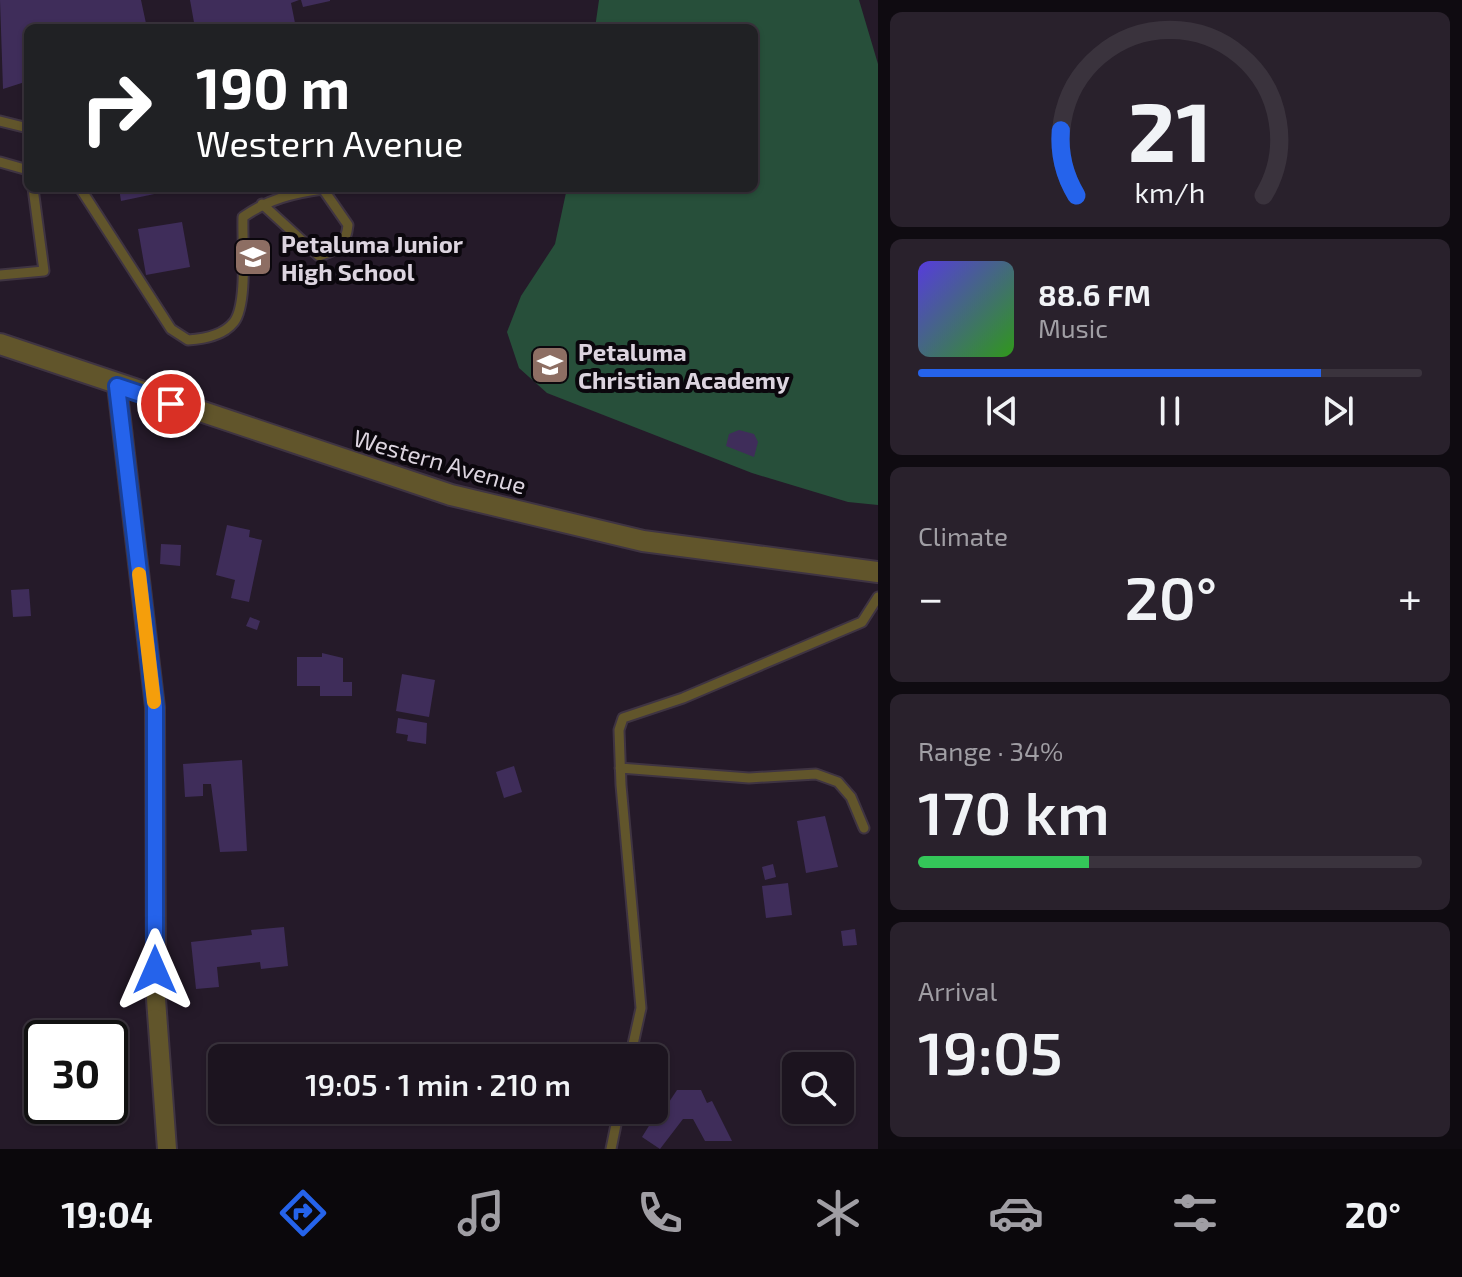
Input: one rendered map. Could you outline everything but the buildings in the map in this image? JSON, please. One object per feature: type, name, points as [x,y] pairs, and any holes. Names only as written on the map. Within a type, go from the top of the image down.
[{"type":"street","name":"Western Avenue","points":[[0,344],[117,386],[451,495],[643,541],[878,572]]},
{"type":"street","points":[[117,386],[155,707],[156,999],[167,1149]]},
{"type":"lane","points":[[0,121],[24,127]]},
{"type":"lane","points":[[0,162],[24,169]]},
{"type":"lane","points":[[0,275],[44,271],[34,192]]},
{"type":"lane","points":[[83,192],[171,329],[188,340],[210,338],[234,322],[241,304],[243,217],[262,204],[303,192]]},
{"type":"lane","points":[[262,204],[319,256],[337,250],[346,239],[348,225],[325,192]]},
{"type":"lane","points":[[633,1044],[641,1008],[620,768],[619,730],[623,718],[683,698],[862,622],[878,597]]},
{"type":"lane","points":[[620,768],[749,778],[804,772],[816,774],[838,782],[851,797],[864,828]]},
{"type":"lane","points":[[611,1149],[616,1124]]},
{"type":"green space","points":[[599,0],[859,0],[878,64],[878,505],[848,502],[752,473],[547,393],[519,368],[507,332],[521,296],[555,244],[566,192],[758,192],[758,24],[596,24]]},
{"type":"slow traffic","points":[[139,574],[154,702]]},
{"type":"place","name":"Petaluma Junior High School","points":[[253,257]]},
{"type":"place","name":"Petaluma Christian Academy","points":[[550,365]]},
{"type":"route","points":[[155,970],[155,707],[117,386],[171,404]]}]
